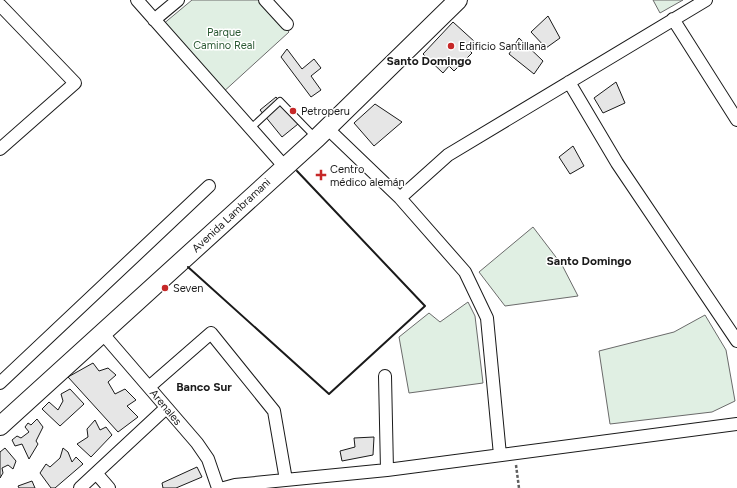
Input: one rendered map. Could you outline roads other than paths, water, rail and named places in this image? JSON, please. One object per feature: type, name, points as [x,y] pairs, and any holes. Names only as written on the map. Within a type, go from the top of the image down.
[{"type":"main road","name":"Avenida Lambramani","points":[[2,420],[103,334],[284,166],[322,133],[458,0]]},
{"type":"street","points":[[137,0],[284,166]]},
{"type":"street","points":[[154,20],[178,0]]},
{"type":"street","points":[[265,0],[287,24]]},
{"type":"street","points":[[400,198],[448,155],[706,0]]},
{"type":"street","points":[[0,6],[75,84],[0,149]]},
{"type":"street","points":[[673,19],[737,119]]},
{"type":"street","points":[[569,82],[617,164],[737,341]]},
{"type":"street","points":[[322,133],[400,198],[465,272],[487,318],[500,455]]},
{"type":"street","points":[[0,383],[209,186]]},
{"type":"street","points":[[149,387],[211,333],[274,411],[286,480]]},
{"type":"street","name":"Arenales","points":[[103,334],[197,444],[208,459],[218,488]]},
{"type":"street","points":[[385,376],[387,470]]},
{"type":"street","points":[[80,488],[166,408]]},
{"type":"street","points":[[224,488],[387,470],[737,424]]},
{"type":"street","points":[[96,473],[109,488]]},
{"type":"lane","points":[[250,129],[280,101],[322,133]]},
{"type":"place","name":"Edificio Santillana","points":[[451,46]]},
{"type":"place","name":"Petroperu","points":[[293,111]]},
{"type":"place","name":"Centro médico alemán","points":[[321,175]]},
{"type":"place","name":"Seven","points":[[165,288]]},
{"type":"district","name":"Santo Domingo","points":[[429,61]]},
{"type":"district","name":"Santo Domingo","points":[[589,261]]},
{"type":"district","name":"Banco Sur","points":[[204,387]]},
{"type":"park label","name":"Parque Camino Real","points":[[224,38]]}]
